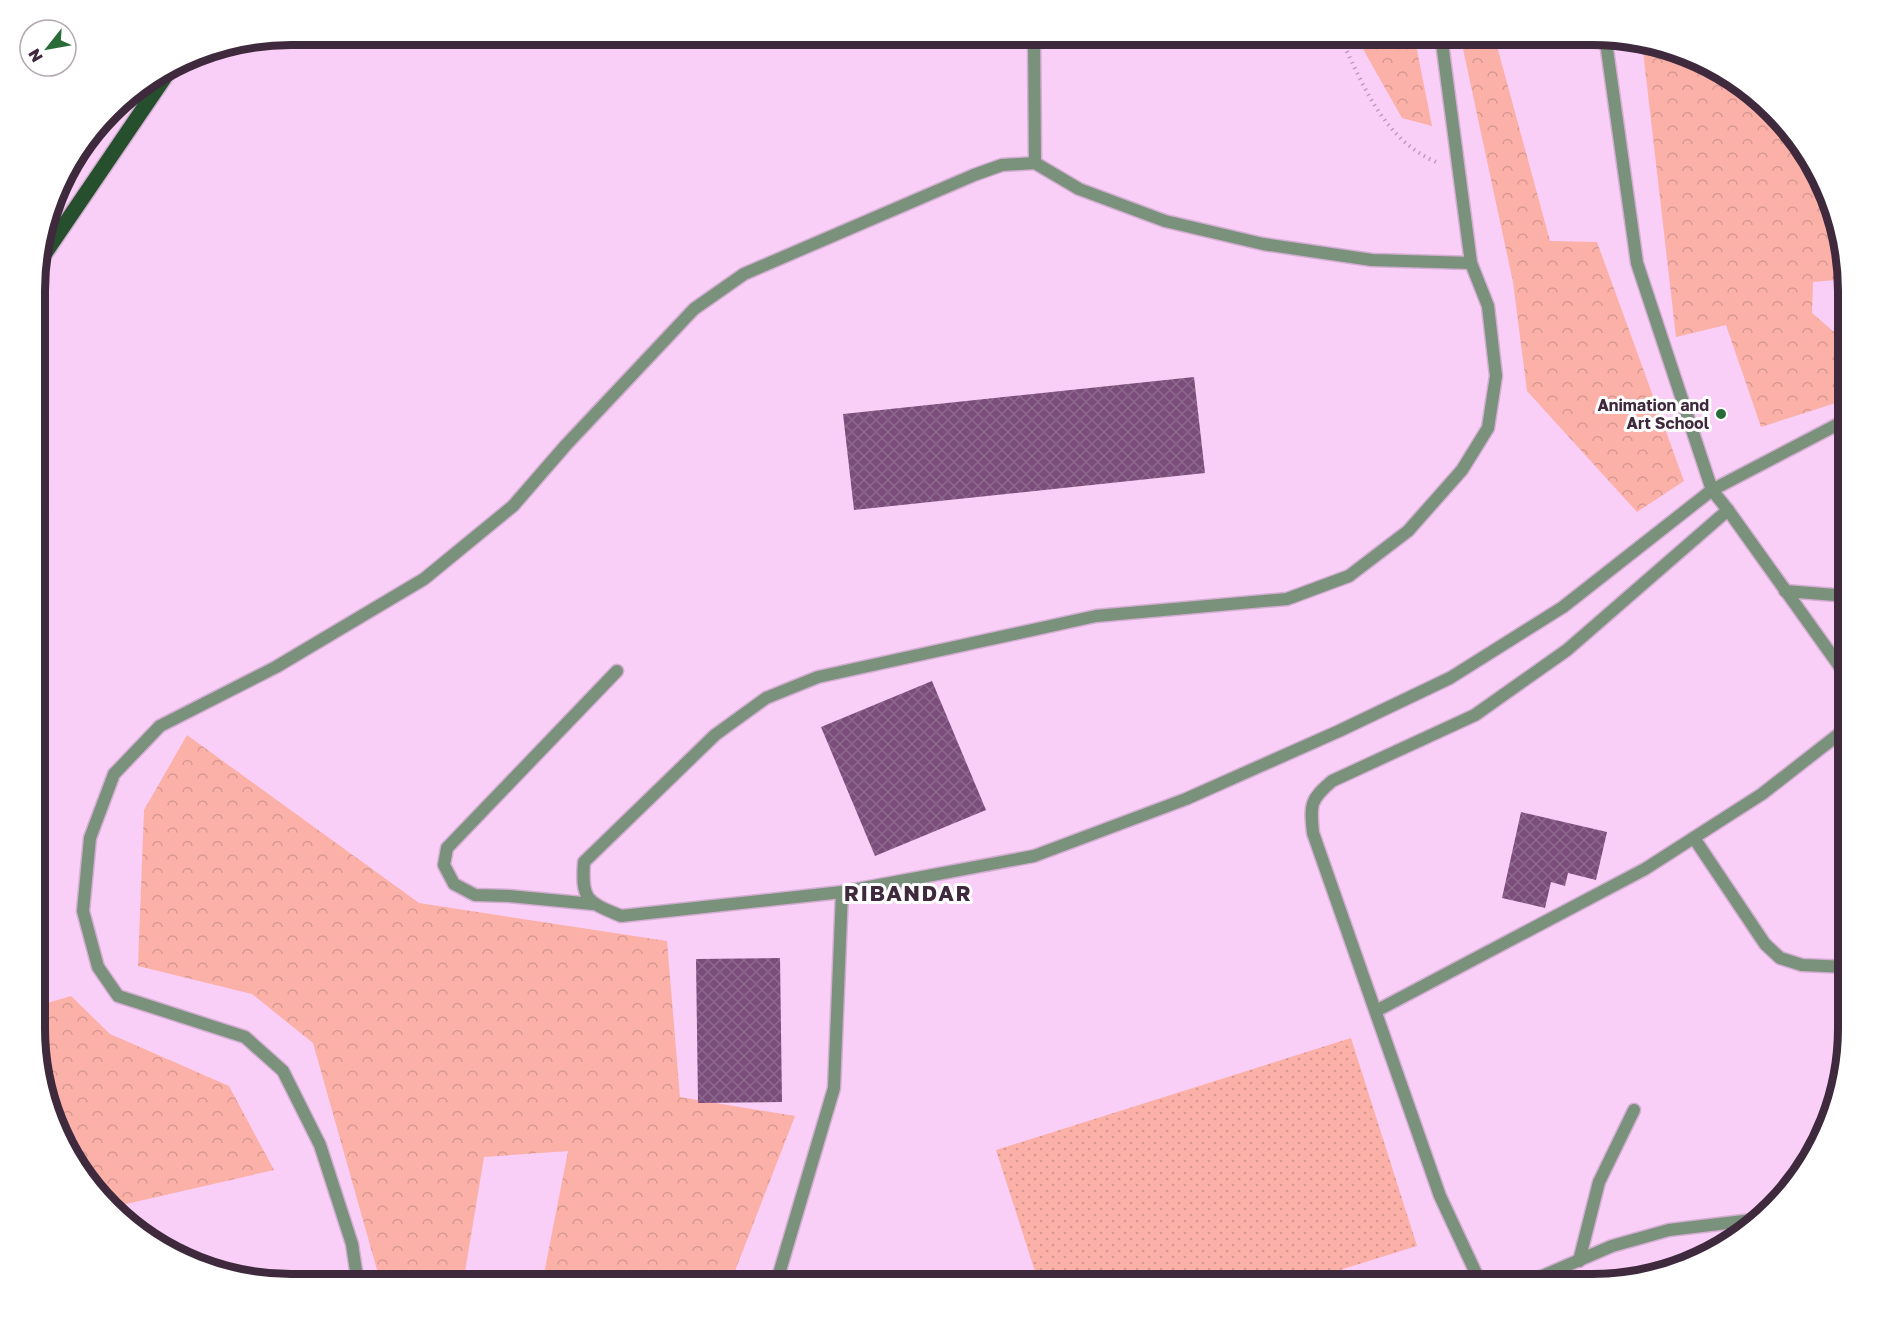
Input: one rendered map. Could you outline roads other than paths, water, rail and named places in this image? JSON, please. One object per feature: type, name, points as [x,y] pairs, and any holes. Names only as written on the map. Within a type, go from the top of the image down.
[{"type":"main road","points":[[49,247],[162,82]]},
{"type":"street","points":[[1034,45],[1035,163]]},
{"type":"street","points":[[593,904],[582,885],[584,862],[716,735],[766,698],[818,677],[1096,616],[1287,599],[1349,576],[1408,531],[1462,471],[1488,428],[1496,376],[1488,306],[1471,262],[1442,45]]},
{"type":"street","points":[[1607,46],[1637,263],[1712,490],[1838,664]]},
{"type":"street","points":[[356,1274],[352,1244],[320,1145],[283,1071],[245,1037],[118,996],[98,967],[83,911],[90,838],[114,774],[160,726],[276,667],[424,579],[513,506],[566,445],[694,309],[744,274],[1002,165],[1035,163],[1079,189],[1165,221],[1263,244],[1372,260],[1471,262]]},
{"type":"street","points":[[617,671],[447,848],[444,865],[454,884],[475,895],[593,904],[621,916],[842,892],[1034,856],[1186,799],[1339,731],[1450,678],[1563,607],[1712,490],[1838,424]]},
{"type":"street","points":[[1476,1274],[1440,1196],[1313,833],[1311,811],[1315,795],[1332,780],[1475,715],[1567,650],[1728,510]]},
{"type":"street","points":[[1785,591],[1838,595]]},
{"type":"street","points":[[1376,1011],[1645,869],[1762,794],[1838,735]]},
{"type":"street","points":[[1694,838],[1765,944],[1780,958],[1802,965],[1838,967]]},
{"type":"street","points":[[779,1274],[834,1088],[842,892]]},
{"type":"street","points":[[1579,1261],[1599,1182],[1634,1110]]},
{"type":"street","points":[[1548,1274],[1612,1246],[1669,1230],[1745,1221]]},
{"type":"place","name":"Animation and Art School","points":[[1721,414]]},
{"type":"district","name":"RIBANDAR","points":[[908,892]]}]
